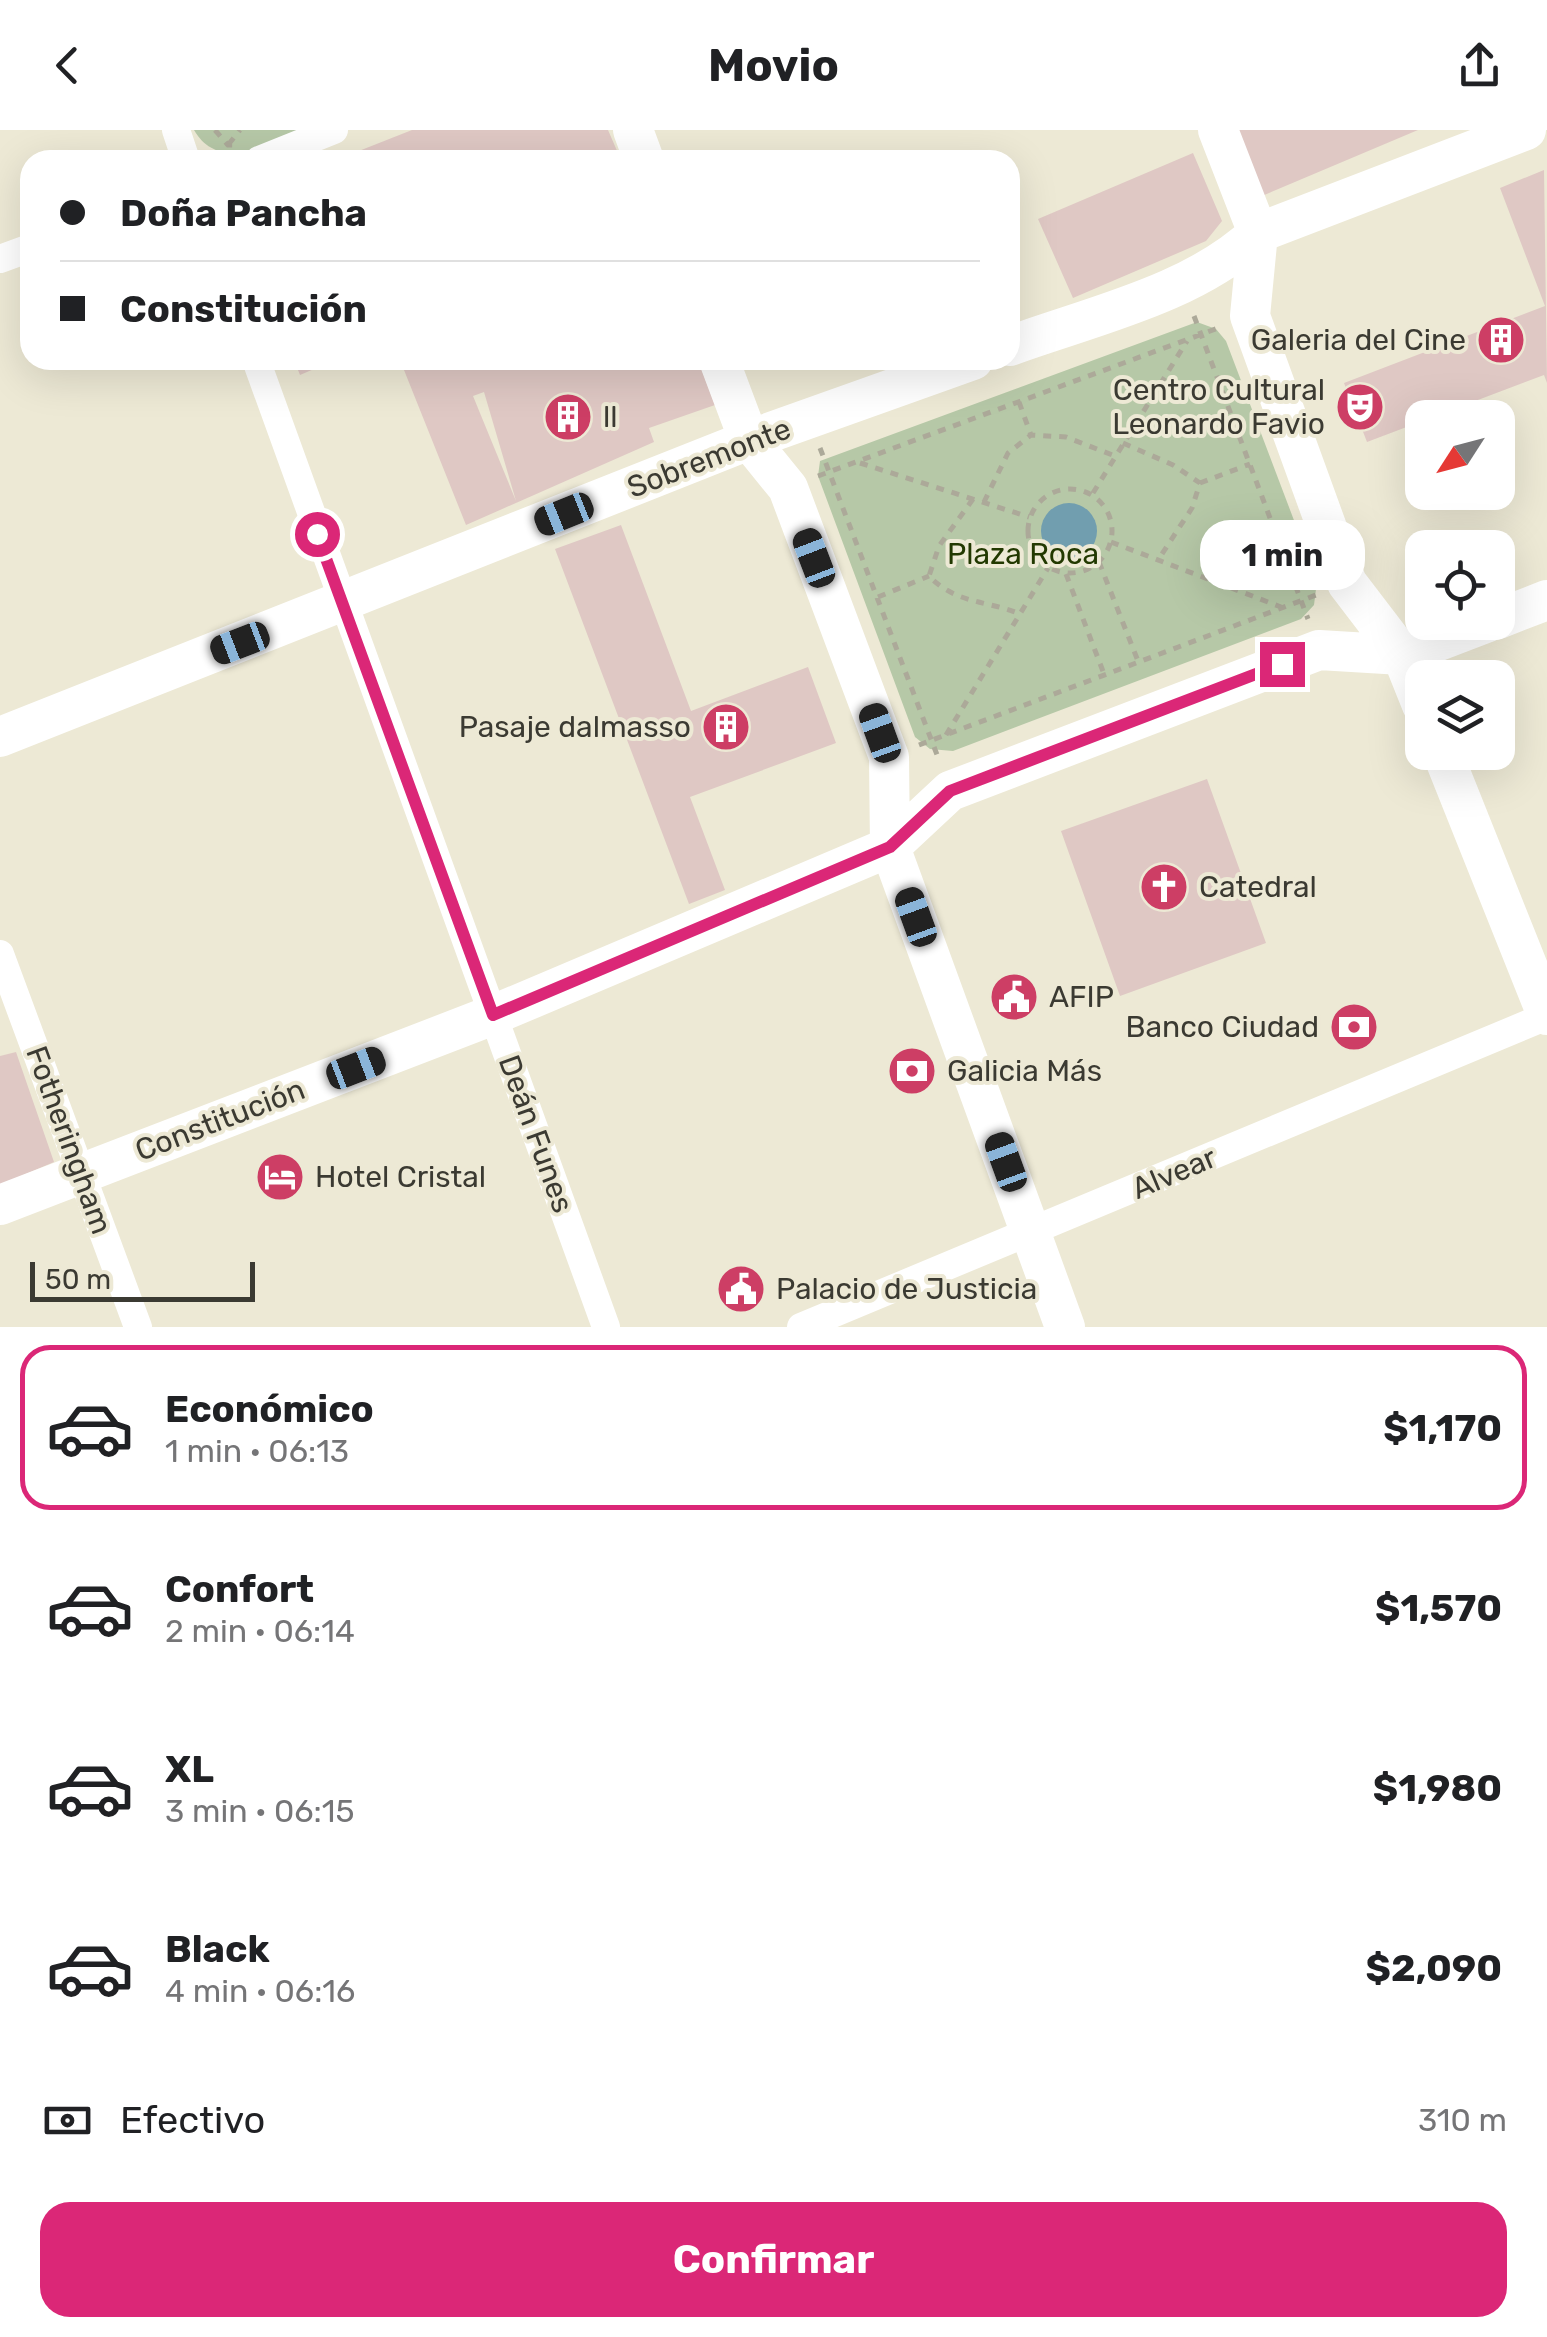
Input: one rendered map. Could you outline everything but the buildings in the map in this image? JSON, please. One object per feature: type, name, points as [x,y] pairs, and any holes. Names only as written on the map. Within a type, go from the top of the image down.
[{"type":"main road","points":[[1218,130],[1258,233],[1250,316],[1347,583],[1405,662]]},
{"type":"main road","points":[[1020,342],[1180,283],[1228,261],[1258,233],[1526,130]]},
{"type":"main road","points":[[723,370],[748,440],[788,488],[888,757],[890,847],[1065,1327]]},
{"type":"main road","name":"Sobremonte","points":[[0,736],[748,440],[946,370]]},
{"type":"main road","points":[[1515,612],[1547,600]]},
{"type":"main road","name":"Constitución","points":[[0,1205],[493,1015],[890,847],[950,791],[1319,650],[1402,655],[1441,640]]},
{"type":"main road","points":[[1449,770],[1547,1016]]},
{"type":"street","points":[[284,150],[334,130]]},
{"type":"street","name":"Deán Funes","points":[[259,370],[341,604],[606,1327]]},
{"type":"street","name":"Fotheringham","points":[[0,954],[138,1327]]},
{"type":"street","name":"Alvear","points":[[801,1327],[1547,1016]]},
{"type":"path","points":[[214,130],[228,145]]},
{"type":"path","points":[[227,150],[240,130]]},
{"type":"path","points":[[1180,283],[1319,650]]},
{"type":"path","points":[[788,488],[1250,316]]},
{"type":"path","points":[[1092,494],[1188,338]]},
{"type":"path","points":[[1019,402],[1031,435]]},
{"type":"path","points":[[809,421],[950,791]]},
{"type":"path","points":[[984,502],[1008,453],[1031,435],[1066,436],[1115,456]]},
{"type":"path","points":[[1123,443],[1173,465],[1200,483]]},
{"type":"path","points":[[857,462],[1029,517]]},
{"type":"path","points":[[1200,483],[1250,464]]},
{"type":"path","points":[[1158,560],[1192,508],[1200,483]]},
{"type":"path","points":[[1073,488],[1092,494],[1105,507],[1112,524],[1111,542],[1099,562],[1085,571],[1066,574],[1048,568],[1034,554],[1027,536],[1029,517],[1039,501],[1054,491],[1073,488]]},
{"type":"path","points":[[878,597],[929,576],[939,546],[973,499]]},
{"type":"path","points":[[1111,542],[1284,608]]},
{"type":"path","points":[[1099,562],[1139,662]]},
{"type":"path","points":[[946,735],[1048,568]]},
{"type":"path","points":[[1066,574],[1104,675]]},
{"type":"path","points":[[929,576],[952,596],[994,603],[1020,614]]},
{"type":"path","points":[[888,757],[1347,583]]},
{"type":"green space","points":[[194,130],[301,130],[248,150],[216,150]]},
{"type":"green space","name":"Plaza Roca","points":[[1197,322],[1216,329],[1226,341],[1317,581],[1314,605],[1301,619],[953,751],[930,749],[915,737],[818,476],[820,461]]},
{"type":"water","points":[[1069,503],[1089,511],[1097,531],[1089,551],[1069,559],[1049,551],[1041,531],[1049,511]]},
{"type":"place","name":"Galeria del Cine","points":[[1501,340]]},
{"type":"place","name":"Centro Cultural Leonardo Favio","points":[[1360,407]]},
{"type":"place","name":"ll","points":[[568,417]]},
{"type":"place","name":"Pasaje dalmasso","points":[[726,727]]},
{"type":"place","name":"Catedral","points":[[1164,887]]},
{"type":"place","name":"AFIP","points":[[1014,997]]},
{"type":"place","name":"Banco Ciudad","points":[[1354,1027]]},
{"type":"place","name":"Galicia Más","points":[[912,1071]]},
{"type":"place","name":"Hotel Cristal","points":[[280,1177]]},
{"type":"place","name":"Palacio de Justicia","points":[[741,1289]]},
{"type":"route","points":[[317,534],[493,1015],[890,847],[950,791],[1282,664]]}]
